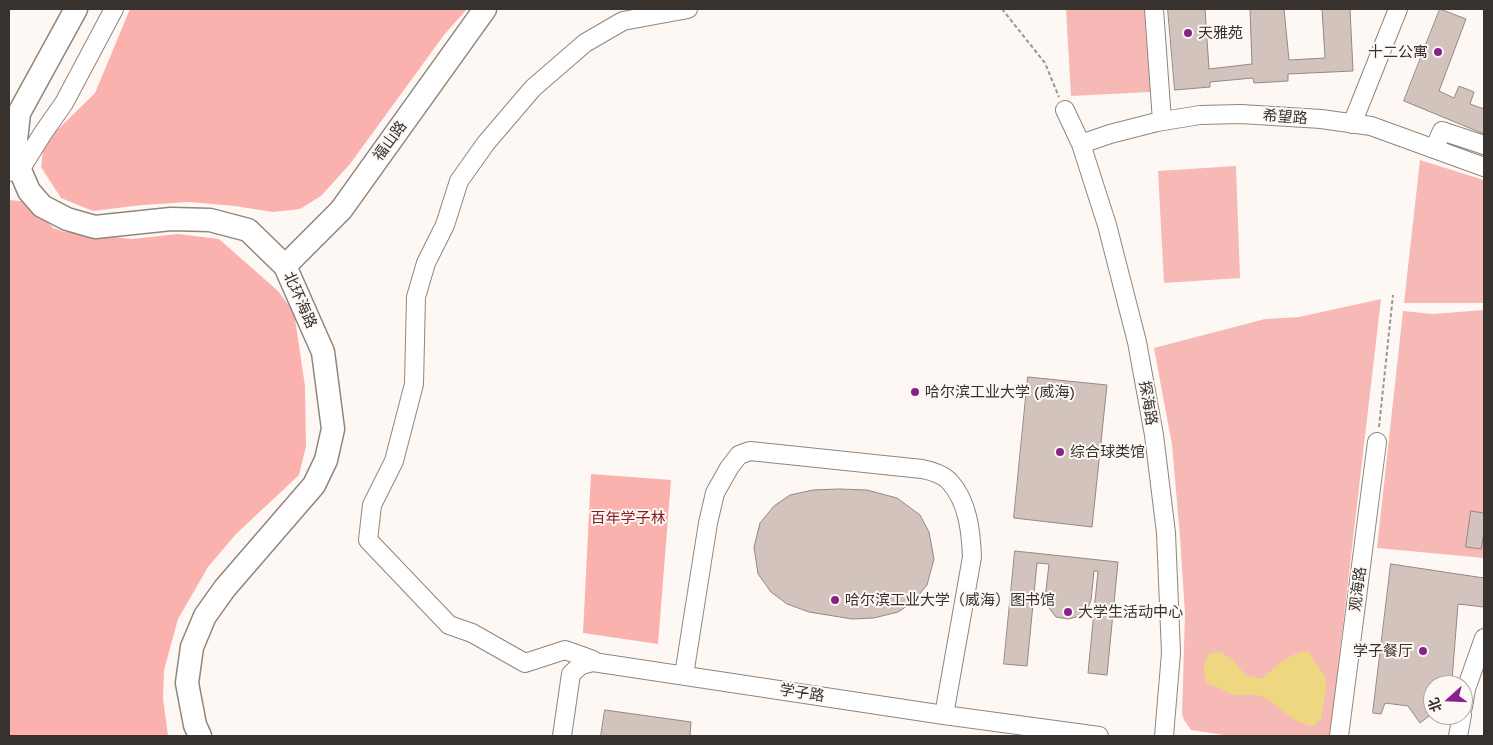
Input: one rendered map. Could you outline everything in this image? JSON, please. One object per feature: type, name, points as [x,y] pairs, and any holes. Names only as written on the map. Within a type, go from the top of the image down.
[{"type":"main road","name":"北环海路","points":[[76,9],[19,113],[14,171],[42,206],[67,219],[94,227],[171,219],[210,220],[248,230],[285,266],[322,352],[333,429],[326,460],[314,485],[225,588],[205,616],[192,647],[187,683],[195,725],[200,736]]},
{"type":"main road","name":"福山路","points":[[285,266],[341,210],[486,9]]},
{"type":"street","points":[[14,171],[64,103],[114,9]]},
{"type":"street","points":[[593,660],[565,650],[524,663],[472,633],[449,625],[368,540],[372,505],[394,461],[411,400],[414,384],[416,297],[426,263],[445,224],[459,180],[486,143],[533,88],[585,43],[623,21],[688,9]]},
{"type":"street","points":[[1154,9],[1162,121]]},
{"type":"street","points":[[1352,124],[1398,9]]},
{"type":"street","name":"探海路","points":[[1065,110],[1081,144],[1107,225],[1134,333],[1154,435],[1166,533],[1171,654],[1164,736]]},
{"type":"street","name":"希望路","points":[[1081,144],[1110,134],[1162,121],[1200,115],[1242,114],[1321,119],[1371,126],[1484,167]]},
{"type":"street","points":[[1434,149],[1442,131],[1484,145]]},
{"type":"street","name":"观海路","points":[[1339,736],[1377,442]]},
{"type":"street","points":[[684,675],[708,523],[716,493],[729,468],[739,456],[750,451],[922,468],[939,473],[950,482],[959,496],[966,513],[971,536],[972,557],[944,715]]},
{"type":"street","points":[[1471,675],[1484,638]]},
{"type":"street","name":"学子路","points":[[562,736],[571,674],[581,665],[594,662],[944,715],[1099,736]]},
{"type":"path","points":[[1002,9],[1045,63],[1065,110]]},
{"type":"path","points":[[1377,442],[1393,295]]},
{"type":"shaded area","points":[[1066,9],[1147,9],[1151,92],[1071,96]]},
{"type":"shaded area","points":[[1420,160],[1484,180],[1484,303],[1404,303]]},
{"type":"shaded area","points":[[1236,166],[1240,278],[1164,283],[1158,171]]},
{"type":"shaded area","points":[[1381,299],[1330,736],[1231,736],[1191,730],[1182,714],[1185,613],[1172,445],[1154,348],[1265,319],[1299,317]]},
{"type":"shaded area","points":[[1484,310],[1484,558],[1377,548],[1403,311],[1433,314]]},
{"type":"shaded area","points":[[1308,651],[1326,678],[1321,719],[1313,726],[1292,718],[1263,697],[1232,694],[1207,684],[1205,680],[1204,668],[1210,653],[1220,652],[1232,659],[1245,675],[1262,679],[1288,658]]},
{"type":"green space","points":[[130,9],[467,9],[444,35],[350,164],[321,196],[300,209],[273,212],[189,202],[93,211],[61,198],[41,167],[44,143],[95,93]]},
{"type":"green space","points":[[9,200],[29,202],[53,228],[65,232],[132,239],[178,234],[219,239],[278,291],[294,312],[305,386],[306,446],[299,475],[236,534],[208,567],[178,619],[164,670],[163,698],[168,736],[9,736]]},
{"type":"green space","name":"百年学子林","points":[[591,474],[671,480],[658,644],[583,633]]},
{"type":"building","name":"天雅苑","points":[[1168,9],[1205,9],[1209,69],[1252,64],[1250,9],[1284,9],[1289,60],[1325,58],[1322,9],[1350,9],[1353,71],[1288,74],[1288,81],[1254,83],[1253,78],[1210,82],[1210,87],[1175,90]]},
{"type":"building","name":"十二公寓","points":[[1440,9],[1466,19],[1439,91],[1454,98],[1459,86],[1474,92],[1470,104],[1484,109],[1484,134],[1404,101]]},
{"type":"building","name":"综合球类馆","points":[[1028,377],[1107,385],[1092,527],[1014,518]]},
{"type":"building","points":[[813,490],[867,490],[897,498],[920,515],[929,532],[934,559],[927,585],[913,602],[898,612],[874,618],[852,619],[809,612],[787,604],[771,592],[758,574],[754,547],[760,523],[774,506],[790,495]]},
{"type":"building","points":[[1471,511],[1484,513],[1484,533],[1481,549],[1466,547]]},
{"type":"building","name":"大学生活动中心","points":[[1015,551],[1118,562],[1107,675],[1088,673],[1098,571],[1094,571],[1091,600],[1088,608],[1080,616],[1068,619],[1056,617],[1045,599],[1049,564],[1037,563],[1027,666],[1004,664]]},
{"type":"building","points":[[1391,564],[1484,578],[1484,607],[1458,604],[1452,675],[1423,675],[1423,721],[1420,723],[1408,706],[1385,703],[1381,714],[1373,713]]},
{"type":"building","points":[[605,710],[691,722],[690,736],[601,736]]},
{"type":"place","name":"天雅苑","points":[[1188,33]]},
{"type":"place","name":"十二公寓","points":[[1438,52]]},
{"type":"place","name":"哈尔滨工业大学 (威海)","points":[[915,392]]},
{"type":"place","name":"综合球类馆","points":[[1060,452]]},
{"type":"place","name":"哈尔滨工业大学（威海）图书馆","points":[[835,600]]},
{"type":"place","name":"大学生活动中心","points":[[1068,612]]},
{"type":"place","name":"学子餐厅","points":[[1423,651]]}]
